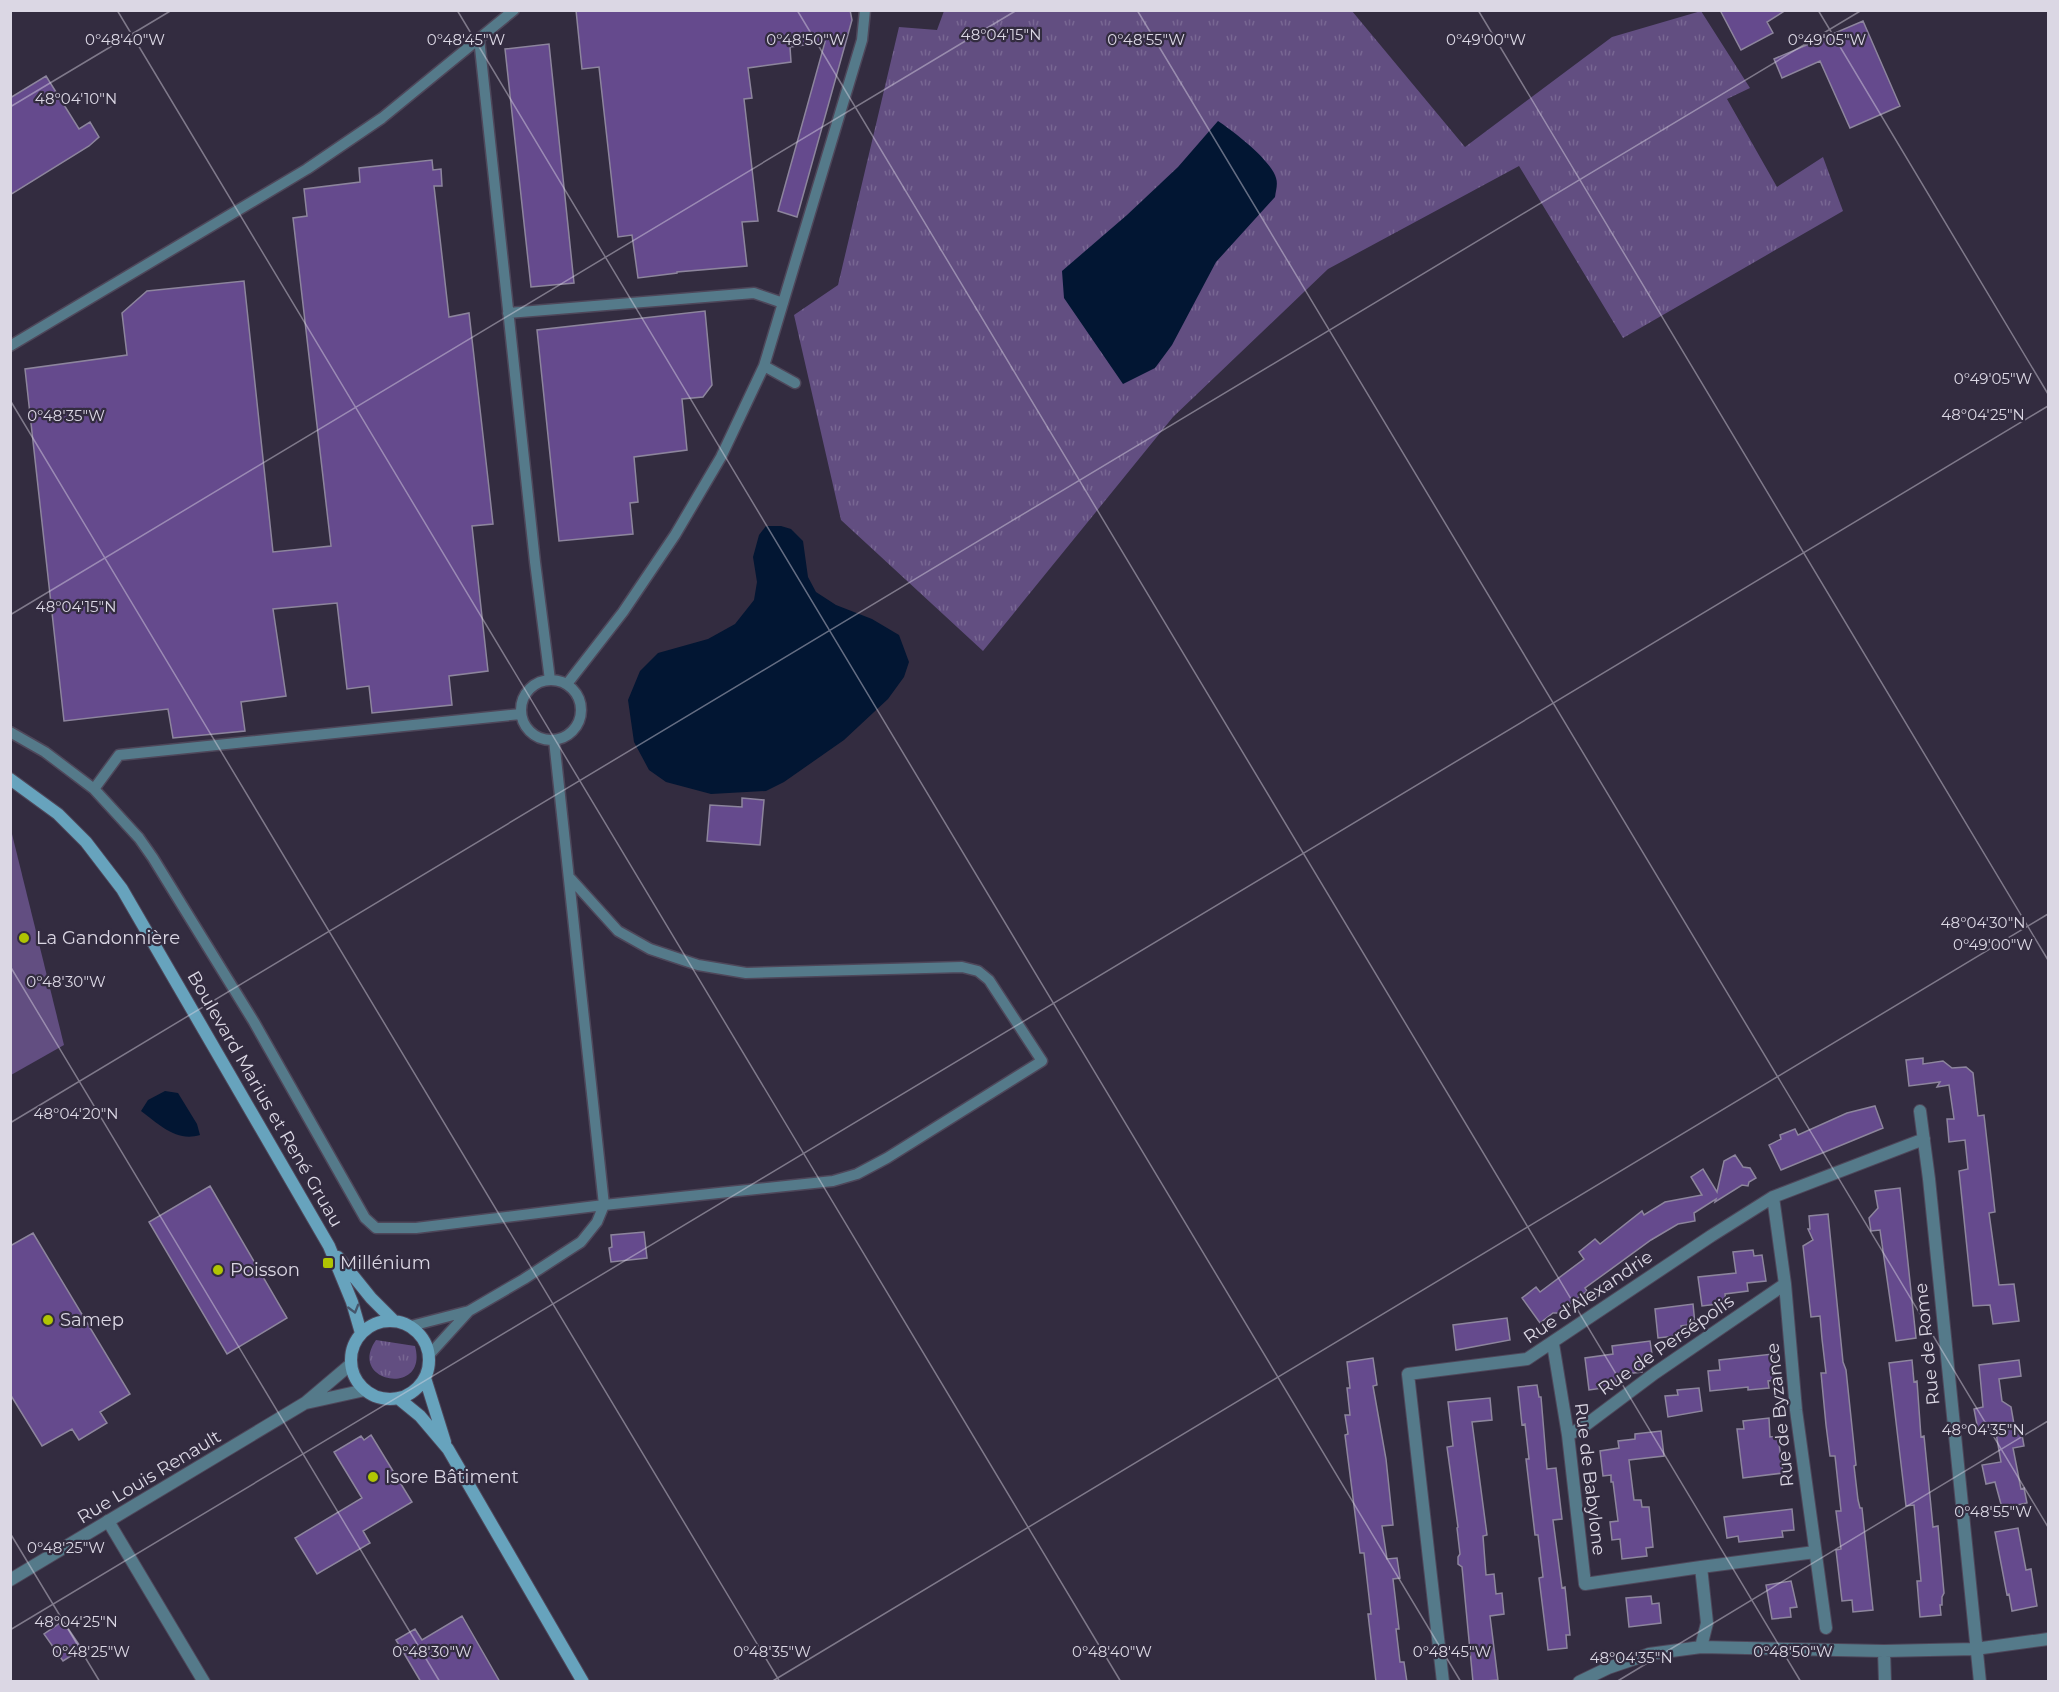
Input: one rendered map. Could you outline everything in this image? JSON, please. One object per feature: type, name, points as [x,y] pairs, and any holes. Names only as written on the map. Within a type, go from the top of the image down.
[{"type":"main road","name":"Boulevard Marius et René Gruau","points":[[10,779],[58,814],[86,842],[122,889],[329,1246],[352,1302],[361,1334]]},
{"type":"main road","name":"Boulevard Marius et René Gruau","points":[[329,1246],[371,1298],[393,1320]]},
{"type":"main road","points":[[393,1320],[411,1326],[426,1343],[429,1366],[425,1378],[409,1394],[398,1398],[381,1398],[366,1390],[358,1383],[351,1364],[355,1342],[370,1326],[381,1321],[393,1320]]},
{"type":"main road","points":[[425,1378],[448,1449]]},
{"type":"main road","points":[[398,1398],[420,1416],[448,1449],[583,1682]]},
{"type":"street","name":"Rue de Rome","points":[[1920,1111],[1931,1191],[1980,1682]]},
{"type":"street","name":"Rue d'Alexandrie","points":[[1443,1682],[1408,1374],[1527,1359],[1773,1197],[1924,1139]]},
{"type":"street","name":"Rue de Byzance","points":[[1773,1197],[1785,1284],[1796,1410],[1826,1628]]},
{"type":"street","name":"Rue de Persépolis","points":[[1568,1435],[1583,1427],[1655,1373],[1785,1284]]},
{"type":"street","name":"Rue de Babylone","points":[[1553,1344],[1568,1435],[1585,1584],[1701,1567]]},
{"type":"street","name":"Rue Louis Renault","points":[[10,1580],[305,1403],[351,1364]]},
{"type":"street","name":"Rue Louis Renault","points":[[305,1403],[366,1390]]},
{"type":"street","points":[[108,1521],[204,1682]]},
{"type":"street","points":[[1701,1647],[1707,1623],[1701,1567],[1815,1552]]},
{"type":"street","points":[[1579,1682],[1608,1668],[1649,1654],[1701,1647],[1884,1651],[1975,1649],[2049,1639]]},
{"type":"street","points":[[1884,1651],[1885,1682]]},
{"type":"lane","points":[[10,346],[307,169],[382,118],[514,10]]},
{"type":"lane","points":[[567,684],[623,612],[675,535],[721,457],[764,366],[862,40],[865,10]]},
{"type":"lane","points":[[479,38],[535,562],[550,680]]},
{"type":"lane","points":[[508,313],[754,293],[783,303]]},
{"type":"lane","points":[[764,366],[795,383]]},
{"type":"lane","points":[[550,680],[567,684],[579,697],[581,714],[572,732],[554,740],[537,736],[529,731],[521,714],[525,695],[540,682],[550,680]]},
{"type":"lane","points":[[94,789],[119,755],[521,714]]},
{"type":"lane","points":[[10,732],[45,752],[94,789],[139,838],[254,1022],[365,1218],[376,1228],[416,1228],[833,1181],[857,1173],[887,1158],[1042,1061],[989,980],[978,971],[962,967],[746,973],[698,965],[650,949],[618,931],[571,879]]},
{"type":"lane","points":[[411,1326],[469,1311],[524,1279],[581,1242],[597,1222],[604,1205],[571,879],[554,740]]},
{"type":"lane","points":[[429,1355],[469,1311]]},
{"type":"green space","points":[[944,11],[1352,11],[1465,147],[1612,37],[1701,11],[1750,88],[1727,99],[1777,187],[1823,157],[1843,211],[1623,338],[1519,166],[1328,269],[1173,417],[983,651],[841,520],[794,315],[838,285],[899,27],[937,30]]},
{"type":"green space","name":"La Gandonnière","points":[[11,830],[64,1045],[10,1075]]},
{"type":"green space","points":[[376,1340],[415,1346],[416,1362],[411,1373],[401,1378],[390,1378],[379,1374],[371,1366],[370,1355]]},
{"type":"water","points":[[1218,121],[1242,139],[1273,171],[1277,180],[1275,197],[1216,262],[1172,345],[1155,368],[1123,384],[1064,298],[1062,271],[1178,167]]},
{"type":"water","points":[[766,526],[791,529],[803,541],[808,577],[816,592],[836,605],[872,619],[899,635],[909,662],[904,677],[888,699],[844,740],[784,782],[766,791],[711,794],[666,782],[649,770],[634,742],[628,700],[640,671],[658,653],[708,639],[735,624],[754,600],[757,582],[753,557],[759,535]]},
{"type":"water","points":[[165,1091],[178,1093],[197,1124],[200,1135],[191,1137],[176,1134],[162,1127],[141,1111],[148,1100]]},
{"type":"building","points":[[576,10],[850,10],[852,20],[797,217],[778,211],[825,42],[790,47],[791,62],[748,68],[752,98],[744,99],[758,221],[742,222],[747,266],[638,278],[632,235],[618,237],[599,67],[582,69]]},
{"type":"building","points":[[1720,10],[1786,10],[1767,22],[1773,33],[1741,50]]},
{"type":"building","points":[[1863,21],[1900,106],[1850,128],[1820,61],[1782,78],[1774,59]]},
{"type":"building","points":[[549,44],[574,283],[531,287],[505,49]]},
{"type":"building","points":[[46,76],[79,129],[90,122],[99,137],[89,146],[10,195],[10,98]]},
{"type":"building","points":[[432,160],[433,170],[441,169],[442,186],[434,186],[449,317],[469,313],[493,524],[472,526],[488,671],[449,676],[452,705],[372,713],[369,686],[347,689],[337,603],[273,609],[286,696],[241,702],[245,731],[173,738],[168,709],[64,721],[25,369],[127,355],[122,313],[147,291],[244,281],[273,552],[331,546],[293,218],[307,216],[304,189],[360,182],[359,168]]},
{"type":"building","points":[[705,311],[712,385],[703,397],[682,399],[687,450],[634,457],[638,502],[630,503],[633,534],[559,541],[537,330]]},
{"type":"building","points":[[742,798],[764,800],[760,845],[707,841],[710,805],[742,807]]},
{"type":"building","points":[[1923,1058],[1923,1064],[1943,1061],[1952,1068],[1966,1067],[1973,1073],[1978,1116],[1984,1115],[1995,1212],[1989,1213],[1999,1285],[2014,1284],[2019,1321],[1993,1324],[1990,1305],[1973,1306],[1959,1171],[1968,1169],[1965,1140],[1949,1142],[1947,1119],[1954,1119],[1949,1085],[1937,1087],[1940,1082],[1909,1086],[1906,1060]]},
{"type":"building","points":[[1875,1106],[1883,1128],[1781,1170],[1769,1145],[1781,1139],[1780,1135],[1795,1129],[1798,1135],[1847,1113]]},
{"type":"building","points":[[1735,1155],[1743,1167],[1750,1168],[1756,1178],[1749,1182],[1748,1186],[1742,1185],[1694,1213],[1695,1221],[1678,1224],[1651,1240],[1585,1288],[1587,1291],[1562,1310],[1562,1313],[1553,1313],[1540,1323],[1522,1298],[1536,1287],[1540,1292],[1584,1259],[1579,1252],[1595,1239],[1600,1244],[1642,1211],[1644,1215],[1665,1202],[1702,1195],[1691,1177],[1703,1169],[1717,1192],[1724,1161]]},
{"type":"building","name":"Poisson","points":[[210,1186],[287,1318],[227,1354],[149,1222]]},
{"type":"building","points":[[1900,1188],[1916,1338],[1896,1341],[1880,1230],[1871,1231],[1869,1218],[1878,1208],[1875,1191]]},
{"type":"building","points":[[1828,1214],[1856,1465],[1854,1466],[1858,1500],[1862,1508],[1873,1610],[1853,1612],[1852,1600],[1842,1601],[1836,1550],[1841,1549],[1836,1511],[1841,1511],[1835,1456],[1830,1456],[1826,1425],[1821,1373],[1826,1373],[1820,1316],[1811,1317],[1803,1246],[1813,1240],[1808,1229],[1810,1229],[1809,1216]]},
{"type":"building","points":[[644,1232],[647,1258],[611,1262],[609,1248],[612,1247],[611,1235]]},
{"type":"building","name":"Samep","points":[[33,1233],[130,1394],[100,1412],[107,1423],[79,1440],[72,1429],[42,1446],[10,1394],[10,1246]]},
{"type":"building","points":[[1753,1250],[1754,1256],[1762,1255],[1766,1281],[1747,1283],[1748,1291],[1725,1294],[1726,1303],[1702,1306],[1698,1277],[1736,1273],[1733,1252]]},
{"type":"building","points":[[1693,1304],[1695,1324],[1681,1326],[1683,1335],[1658,1338],[1655,1309]]},
{"type":"building","points":[[1507,1318],[1510,1340],[1456,1350],[1453,1325]]},
{"type":"building","points":[[1650,1341],[1653,1361],[1640,1362],[1642,1372],[1616,1375],[1617,1386],[1589,1390],[1585,1358],[1613,1354],[1612,1346]]},
{"type":"building","points":[[1773,1354],[1776,1380],[1768,1381],[1769,1388],[1748,1390],[1748,1387],[1710,1391],[1708,1371],[1720,1370],[1719,1360]]},
{"type":"building","points":[[1373,1358],[1377,1385],[1373,1386],[1386,1459],[1393,1525],[1382,1526],[1387,1559],[1397,1558],[1400,1578],[1393,1579],[1399,1629],[1396,1629],[1400,1662],[1404,1662],[1407,1682],[1376,1682],[1364,1553],[1360,1553],[1345,1435],[1348,1434],[1345,1415],[1350,1415],[1347,1362]]},
{"type":"building","points":[[1912,1360],[1914,1382],[1917,1381],[1921,1437],[1924,1436],[1933,1527],[1938,1526],[1944,1593],[1942,1605],[1940,1605],[1941,1615],[1920,1617],[1917,1581],[1921,1581],[1914,1505],[1906,1506],[1889,1363]]},
{"type":"building","points":[[2019,1360],[2021,1376],[1999,1379],[2002,1401],[2011,1407],[2015,1430],[2021,1429],[2024,1446],[2013,1448],[2021,1489],[2024,1488],[2027,1503],[2002,1508],[1995,1482],[1986,1484],[1982,1465],[2001,1462],[1995,1427],[1978,1430],[1974,1409],[1983,1407],[1979,1365]]},
{"type":"building","points":[[1537,1385],[1539,1397],[1541,1397],[1547,1469],[1556,1468],[1562,1519],[1553,1520],[1562,1588],[1565,1587],[1570,1635],[1566,1635],[1567,1648],[1548,1650],[1539,1578],[1543,1577],[1538,1535],[1535,1535],[1526,1459],[1529,1459],[1525,1424],[1522,1425],[1518,1387]]},
{"type":"building","points":[[1699,1388],[1702,1411],[1668,1417],[1665,1396],[1678,1395],[1677,1390]]},
{"type":"building","points":[[1490,1398],[1492,1420],[1472,1422],[1487,1535],[1483,1536],[1486,1575],[1494,1574],[1496,1594],[1502,1593],[1504,1614],[1490,1616],[1498,1680],[1473,1682],[1462,1567],[1458,1564],[1460,1554],[1458,1527],[1447,1447],[1453,1446],[1448,1402]]},
{"type":"building","points":[[1769,1418],[1770,1437],[1778,1436],[1783,1473],[1743,1478],[1737,1429],[1744,1429],[1743,1421]]},
{"type":"building","points":[[1661,1431],[1664,1456],[1629,1460],[1634,1500],[1641,1500],[1642,1507],[1649,1507],[1653,1547],[1646,1548],[1647,1556],[1622,1559],[1620,1539],[1612,1540],[1610,1522],[1618,1521],[1613,1482],[1611,1482],[1611,1475],[1603,1476],[1600,1451],[1619,1448],[1618,1441],[1635,1439],[1635,1434]]},
{"type":"building","points":[[371,1435],[412,1502],[363,1531],[370,1543],[317,1574],[295,1538],[362,1498],[334,1452],[361,1436],[364,1440]]},
{"type":"building","points":[[1792,1509],[1794,1530],[1782,1531],[1783,1537],[1739,1542],[1738,1536],[1727,1538],[1724,1517]]},
{"type":"building","points":[[2018,1528],[2026,1570],[2031,1569],[2037,1606],[2012,1611],[1995,1532]]},
{"type":"building","points":[[1791,1581],[1797,1607],[1790,1608],[1791,1617],[1772,1619],[1766,1585]]},
{"type":"building","points":[[1651,1596],[1652,1604],[1659,1603],[1661,1623],[1629,1627],[1626,1598]]},
{"type":"building","points":[[462,1616],[500,1682],[421,1682],[396,1640],[415,1629],[422,1640]]},
{"type":"building","points":[[63,1621],[82,1649],[63,1661],[44,1634]]},
{"type":"place","name":"La Gandonnière","points":[[24,938]]},
{"type":"place","name":"Millénium","points":[[328,1263]]},
{"type":"place","name":"Poisson","points":[[218,1270]]},
{"type":"place","name":"Samep","points":[[48,1320]]},
{"type":"place","name":"Isore Bâtiment","points":[[373,1477]]}]
